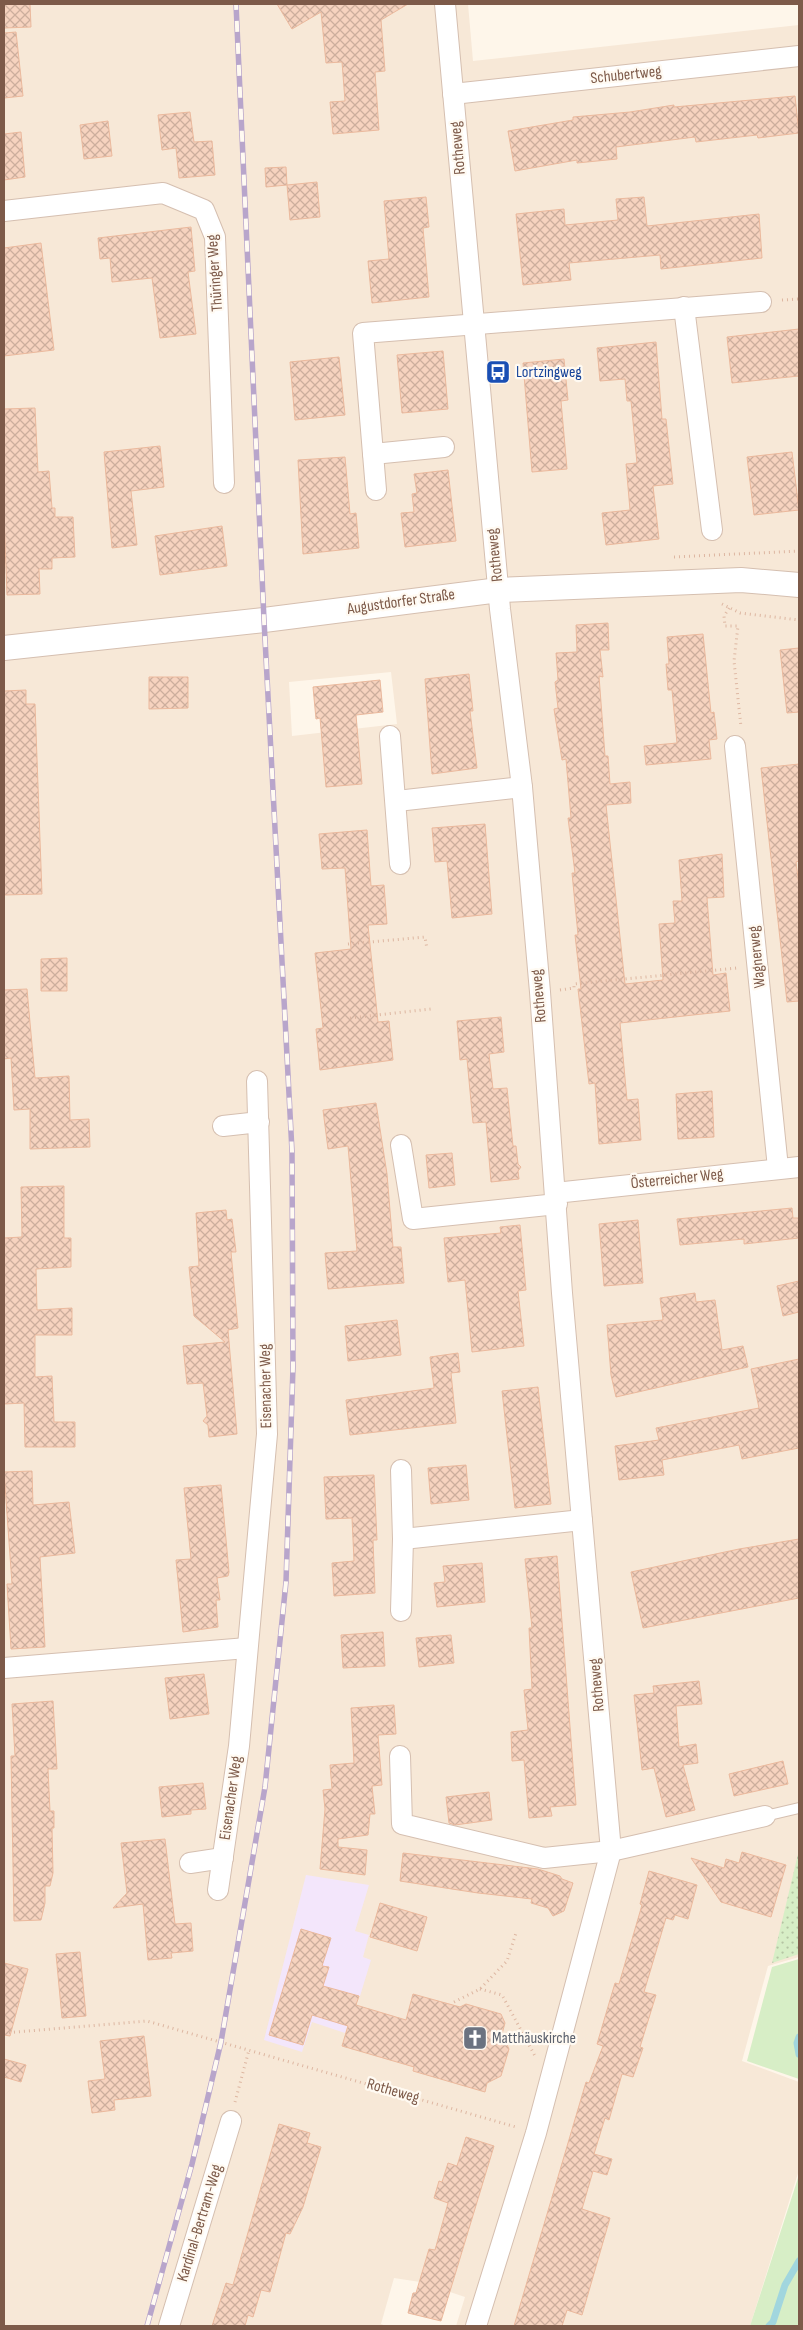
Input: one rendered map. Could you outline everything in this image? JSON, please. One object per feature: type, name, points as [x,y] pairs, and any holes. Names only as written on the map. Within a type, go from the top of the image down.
[{"type":"street","name":"Rotheweg","points":[[445,4],[499,590],[522,788],[540,992],[562,1293],[611,1850],[536,2133],[476,2326]]},
{"type":"street","name":"Schubertweg","points":[[453,94],[799,56]]},
{"type":"street","name":"Thüringer Weg","points":[[4,211],[163,193],[204,210],[215,237],[224,483]]},
{"type":"street","points":[[376,490],[363,333],[761,302]]},
{"type":"street","points":[[684,307],[712,530]]},
{"type":"street","points":[[373,454],[444,448]]},
{"type":"street","name":"Augustdorfer Straße","points":[[4,648],[264,620],[499,590],[741,580],[799,585]]},
{"type":"street","points":[[390,736],[397,801],[400,864]]},
{"type":"street","name":"Wagnerweg","points":[[735,746],[778,1168]]},
{"type":"street","points":[[397,801],[522,788]]},
{"type":"street","name":"Eisenacher Weg","points":[[218,1890],[239,1746],[267,1434],[258,1081]]},
{"type":"street","points":[[223,1126],[259,1122]]},
{"type":"street","points":[[401,1144],[413,1220],[556,1198]]},
{"type":"street","name":"Österreicher Weg","points":[[556,1198],[778,1168],[799,1167]]},
{"type":"street","points":[[401,1470],[403,1539],[401,1611]]},
{"type":"street","points":[[403,1539],[582,1520]]},
{"type":"street","points":[[4,1668],[247,1648]]},
{"type":"street","points":[[400,1756],[402,1824],[544,1858],[611,1850],[765,1816]]},
{"type":"street","name":"Eisenacher Weg","points":[[190,1863],[222,1858]]},
{"type":"street","name":"Kardinal-Bertram-Weg","points":[[169,2326],[230,2121]]},
{"type":"lane","points":[[765,1816],[799,1808]]},
{"type":"path","points":[[720,603],[740,613],[799,620]]},
{"type":"path","points":[[729,608],[724,616],[725,626],[738,626],[734,661],[742,733],[735,746]]},
{"type":"path","points":[[348,944],[425,937],[427,948]]},
{"type":"path","points":[[540,992],[574,988],[574,984],[758,966]]},
{"type":"path","points":[[350,1018],[431,1009]]},
{"type":"path","points":[[454,2002],[480,1989],[507,1961],[516,1933]]},
{"type":"path","points":[[480,1989],[502,1995],[536,2059],[554,2065]]},
{"type":"path","name":"Rotheweg","points":[[4,2033],[147,2021],[536,2133]]},
{"type":"path","points":[[230,2121],[249,2050]]},
{"type":"shaded area","points":[[4,4],[468,4],[473,61],[799,25],[799,1957],[768,1966],[742,2061],[799,2082],[799,2170],[750,2326],[456,2326],[465,2297],[420,2282],[394,2278],[381,2324],[386,2326],[4,2326]],"holes":[[[391,672],[397,724],[292,736],[289,682]]]},
{"type":"shaded area","points":[[306,1875],[369,1885],[355,1931],[369,1935],[363,1957],[371,1960],[360,1996],[356,1995],[345,2033],[312,2022],[302,2052],[264,2040]]},
{"type":"green space","points":[[799,1850],[799,1954],[772,1963]]},
{"type":"green space","points":[[799,1959],[799,2079],[747,2061],[772,1967]]},
{"type":"green space","points":[[799,2175],[799,2326],[750,2326]]},
{"type":"building","points":[[4,4],[30,4],[31,27],[4,28]]},
{"type":"building","points":[[277,4],[408,4],[381,20],[385,71],[375,72],[379,130],[333,134],[330,102],[345,101],[342,62],[326,63],[321,12],[292,29]]},
{"type":"building","points":[[16,32],[23,96],[4,98],[4,33]]},
{"type":"building","points":[[795,96],[799,133],[758,138],[757,135],[696,142],[695,137],[616,147],[617,159],[577,163],[577,160],[515,171],[508,131],[573,120],[573,117],[630,112],[674,105],[674,107]]},
{"type":"building","points":[[190,112],[194,142],[212,141],[215,175],[179,178],[176,148],[162,150],[158,115]]},
{"type":"building","points":[[108,121],[112,156],[84,159],[80,125]]},
{"type":"building","points":[[21,132],[25,177],[4,180],[4,134]]},
{"type":"building","points":[[286,167],[287,185],[266,187],[265,168]]},
{"type":"building","points":[[317,182],[320,217],[290,220],[287,185]]},
{"type":"building","points":[[426,197],[429,227],[423,228],[429,297],[372,303],[368,261],[389,259],[384,201]]},
{"type":"building","points":[[644,197],[647,226],[759,214],[762,258],[661,269],[660,255],[569,263],[571,280],[523,285],[516,214],[564,209],[565,225],[618,220],[616,199]]},
{"type":"building","points":[[191,227],[195,271],[188,272],[196,334],[160,338],[152,278],[112,282],[110,258],[100,259],[98,238]]},
{"type":"building","points":[[41,243],[54,350],[4,356],[4,248]]},
{"type":"building","points":[[799,329],[799,376],[732,383],[727,337]]},
{"type":"building","points":[[656,342],[662,419],[666,419],[673,484],[653,486],[659,539],[606,545],[602,513],[630,510],[626,464],[637,463],[631,401],[627,401],[625,379],[600,381],[597,348]]},
{"type":"building","points":[[443,351],[448,409],[402,413],[397,355]]},
{"type":"building","points":[[339,357],[345,415],[295,420],[290,362]]},
{"type":"building","points":[[564,359],[568,400],[561,401],[567,469],[532,472],[523,363]]},
{"type":"building","points":[[35,408],[38,472],[49,471],[52,508],[55,508],[55,517],[73,517],[75,557],[52,558],[52,569],[39,569],[40,594],[7,595],[4,516],[4,409]]},
{"type":"building","points":[[160,446],[164,487],[131,491],[137,545],[112,548],[104,452]]},
{"type":"building","points":[[792,452],[799,510],[754,515],[747,457]]},
{"type":"building","points":[[345,457],[350,514],[356,513],[359,548],[303,554],[298,460]]},
{"type":"building","points":[[448,470],[456,541],[405,547],[401,513],[414,512],[412,494],[417,493],[414,474]]},
{"type":"building","points":[[222,526],[227,566],[160,575],[155,536]]},
{"type":"building","points":[[608,623],[609,650],[600,650],[603,677],[599,676],[605,756],[608,756],[610,784],[630,782],[631,803],[606,805],[625,984],[663,980],[659,924],[675,923],[673,901],[682,901],[679,860],[722,854],[724,897],[707,898],[713,975],[726,973],[730,1011],[620,1023],[627,1100],[638,1099],[641,1140],[599,1144],[595,1083],[589,1084],[578,989],[581,989],[575,935],[578,935],[572,873],[575,873],[568,818],[571,818],[566,759],[562,760],[554,709],[558,708],[555,682],[558,680],[556,653],[577,652],[576,625]]},
{"type":"building","points":[[703,634],[711,713],[714,712],[717,739],[709,740],[711,759],[646,765],[644,746],[677,743],[672,690],[668,690],[666,664],[669,664],[667,637]]},
{"type":"building","points":[[799,648],[799,712],[787,713],[780,650]]},
{"type":"building","points":[[469,674],[473,711],[470,711],[477,768],[432,774],[425,679]]},
{"type":"building","points":[[149,677],[188,677],[188,708],[149,709]]},
{"type":"building","points":[[380,680],[383,712],[356,715],[362,784],[326,787],[320,718],[316,719],[313,687]]},
{"type":"building","points":[[26,690],[26,704],[35,704],[42,894],[4,895],[4,691]]},
{"type":"building","points":[[799,764],[799,861],[796,862],[799,885],[799,1001],[787,1002],[761,768]]},
{"type":"building","points":[[485,824],[492,914],[452,918],[447,861],[435,862],[432,828]]},
{"type":"building","points":[[367,830],[371,886],[384,885],[387,924],[368,925],[378,1022],[389,1021],[393,1060],[320,1070],[316,1029],[323,1028],[315,953],[351,949],[345,868],[322,869],[319,834]]},
{"type":"building","points":[[67,958],[67,991],[41,991],[41,959]]},
{"type":"building","points":[[27,989],[35,1078],[69,1076],[70,1120],[89,1119],[90,1147],[30,1149],[30,1109],[14,1110],[11,1058],[4,1059],[4,990]]},
{"type":"building","points":[[501,1017],[504,1052],[489,1054],[493,1089],[507,1088],[513,1146],[516,1146],[518,1164],[521,1167],[518,1171],[519,1179],[491,1182],[486,1122],[473,1123],[467,1059],[460,1060],[457,1021]]},
{"type":"building","points":[[712,1091],[714,1137],[678,1139],[676,1094]]},
{"type":"building","points":[[376,1103],[387,1174],[393,1247],[401,1247],[404,1283],[328,1289],[325,1253],[357,1251],[348,1146],[328,1149],[323,1110]]},
{"type":"building","points":[[452,1153],[455,1185],[429,1188],[426,1155]]},
{"type":"building","points":[[64,1186],[64,1238],[71,1238],[71,1267],[36,1269],[37,1310],[72,1308],[72,1335],[35,1335],[35,1377],[52,1376],[54,1422],[75,1422],[75,1447],[25,1447],[24,1403],[4,1404],[4,1238],[22,1237],[21,1187]]},
{"type":"building","points":[[792,1208],[793,1218],[799,1218],[799,1238],[744,1244],[744,1239],[680,1245],[677,1219]]},
{"type":"building","points":[[226,1210],[227,1220],[232,1219],[236,1252],[231,1252],[238,1328],[228,1330],[237,1434],[209,1437],[208,1425],[203,1421],[207,1416],[203,1383],[187,1384],[183,1346],[225,1342],[194,1316],[189,1267],[199,1266],[196,1213]]},
{"type":"building","points":[[638,1220],[643,1283],[604,1286],[599,1224]]},
{"type":"building","points":[[520,1225],[526,1290],[518,1291],[524,1346],[472,1352],[465,1280],[448,1282],[444,1238],[501,1233],[500,1227]]},
{"type":"building","points":[[799,1281],[799,1312],[783,1316],[777,1286]]},
{"type":"building","points":[[695,1293],[696,1302],[715,1300],[722,1350],[743,1346],[748,1367],[616,1397],[611,1375],[607,1325],[663,1320],[660,1298]]},
{"type":"building","points":[[397,1320],[401,1355],[348,1361],[345,1326]]},
{"type":"building","points":[[458,1353],[460,1372],[451,1373],[456,1423],[350,1435],[346,1400],[434,1388],[430,1357]]},
{"type":"building","points":[[799,1359],[799,1448],[742,1459],[739,1445],[662,1460],[664,1475],[619,1480],[615,1446],[659,1440],[656,1428],[759,1408],[751,1369]]},
{"type":"building","points":[[538,1387],[551,1504],[515,1508],[502,1391]]},
{"type":"building","points":[[466,1465],[469,1500],[431,1504],[428,1468]]},
{"type":"building","points":[[32,1471],[33,1505],[69,1502],[75,1553],[40,1557],[45,1647],[11,1649],[7,1584],[12,1584],[4,1472]]},
{"type":"building","points":[[374,1475],[377,1540],[373,1540],[375,1593],[334,1596],[332,1563],[354,1561],[352,1518],[326,1519],[324,1477]]},
{"type":"building","points":[[221,1485],[229,1572],[228,1576],[217,1578],[220,1600],[216,1600],[218,1627],[183,1632],[176,1560],[191,1559],[184,1488]]},
{"type":"building","points":[[799,1539],[799,1598],[643,1628],[631,1572],[739,1549]]},
{"type":"building","points":[[557,1556],[576,1805],[550,1807],[552,1816],[529,1818],[524,1760],[512,1761],[511,1732],[528,1730],[524,1690],[532,1689],[529,1628],[532,1628],[525,1559]]},
{"type":"building","points":[[482,1563],[485,1602],[437,1607],[434,1583],[445,1582],[443,1566]]},
{"type":"building","points":[[383,1632],[385,1666],[343,1668],[341,1635]]},
{"type":"building","points":[[451,1635],[454,1663],[419,1667],[416,1638]]},
{"type":"building","points":[[204,1674],[209,1714],[170,1719],[165,1678]]},
{"type":"building","points":[[699,1681],[702,1704],[676,1706],[679,1747],[696,1744],[698,1763],[683,1765],[695,1810],[666,1817],[654,1768],[642,1770],[634,1695],[654,1693],[653,1686]]},
{"type":"building","points":[[53,1701],[57,1769],[48,1769],[50,1811],[54,1811],[54,1828],[52,1828],[53,1873],[50,1886],[45,1886],[45,1903],[41,1920],[14,1921],[11,1756],[15,1756],[12,1704]]},
{"type":"building","points":[[394,1705],[396,1734],[378,1735],[382,1785],[372,1786],[375,1814],[370,1814],[368,1835],[338,1839],[338,1847],[367,1850],[365,1875],[320,1869],[325,1809],[323,1790],[332,1789],[330,1765],[354,1763],[351,1708]]},
{"type":"building","points":[[783,1761],[788,1784],[734,1796],[729,1774]]},
{"type":"building","points":[[203,1783],[206,1809],[191,1810],[191,1814],[162,1817],[159,1787]]},
{"type":"building","points":[[489,1792],[492,1820],[455,1825],[449,1823],[446,1797]]},
{"type":"building","points":[[165,1839],[175,1924],[191,1923],[193,1951],[171,1953],[172,1958],[148,1960],[143,1904],[113,1908],[127,1893],[121,1843]]},
{"type":"building","points":[[742,1852],[786,1865],[771,1917],[721,1902],[691,1858],[724,1868],[726,1859],[739,1863]]},
{"type":"building","points":[[403,1853],[538,1869],[560,1876],[562,1879],[573,1883],[564,1911],[553,1916],[548,1908],[531,1903],[532,1899],[400,1881]]},
{"type":"building","points":[[649,1871],[697,1885],[688,1919],[675,1915],[673,1920],[666,1918],[644,1992],[656,1995],[640,2047],[643,2048],[633,2077],[622,2074],[609,2120],[605,2118],[594,2154],[612,2159],[607,2175],[593,2171],[582,2209],[610,2218],[582,2315],[567,2310],[562,2326],[514,2326],[586,2082],[589,2083],[603,2046],[597,2044],[615,1983],[619,1984],[642,1905],[640,1904]]},
{"type":"building","points":[[380,1903],[427,1917],[417,1951],[370,1937]]},
{"type":"building","points":[[301,1929],[331,1938],[322,1966],[329,1967],[323,1986],[359,1996],[356,2005],[406,2020],[413,1994],[460,2007],[466,2004],[501,2014],[505,2023],[502,2034],[509,2049],[501,2076],[487,2083],[485,2092],[413,2071],[414,2067],[342,2046],[348,2026],[312,2015],[303,2045],[269,2035]]},
{"type":"building","points":[[80,1952],[86,2016],[62,2018],[56,1954]]},
{"type":"building","points":[[4,1963],[28,1969],[10,2036],[4,2035]]},
{"type":"building","points":[[144,2036],[151,2096],[114,2100],[115,2110],[92,2113],[88,2081],[105,2079],[100,2041]]},
{"type":"building","points":[[4,2059],[26,2065],[21,2082],[4,2077]]},
{"type":"building","points":[[279,2124],[310,2133],[307,2143],[321,2147],[303,2207],[290,2234],[286,2233],[270,2292],[261,2290],[253,2317],[248,2315],[245,2326],[212,2326],[226,2283],[233,2285]]},
{"type":"building","points":[[466,2137],[494,2146],[441,2321],[408,2313],[429,2249],[435,2250],[448,2203],[434,2198],[439,2181],[442,2182],[448,2163],[457,2166]]},
{"type":"waterway","points":[[799,2037],[797,2043],[799,2054]]},
{"type":"waterway","points":[[769,2326],[773,2322],[785,2285],[799,2261]]},
{"type":"railway","points":[[147,2326],[192,2164],[221,2042],[265,1787],[286,1582],[293,1367],[292,1151],[264,620],[236,4]]},
{"type":"place","name":"Lortzingweg","points":[[498,372]]},
{"type":"place","name":"Matthäuskirche","points":[[475,2038]]}]
